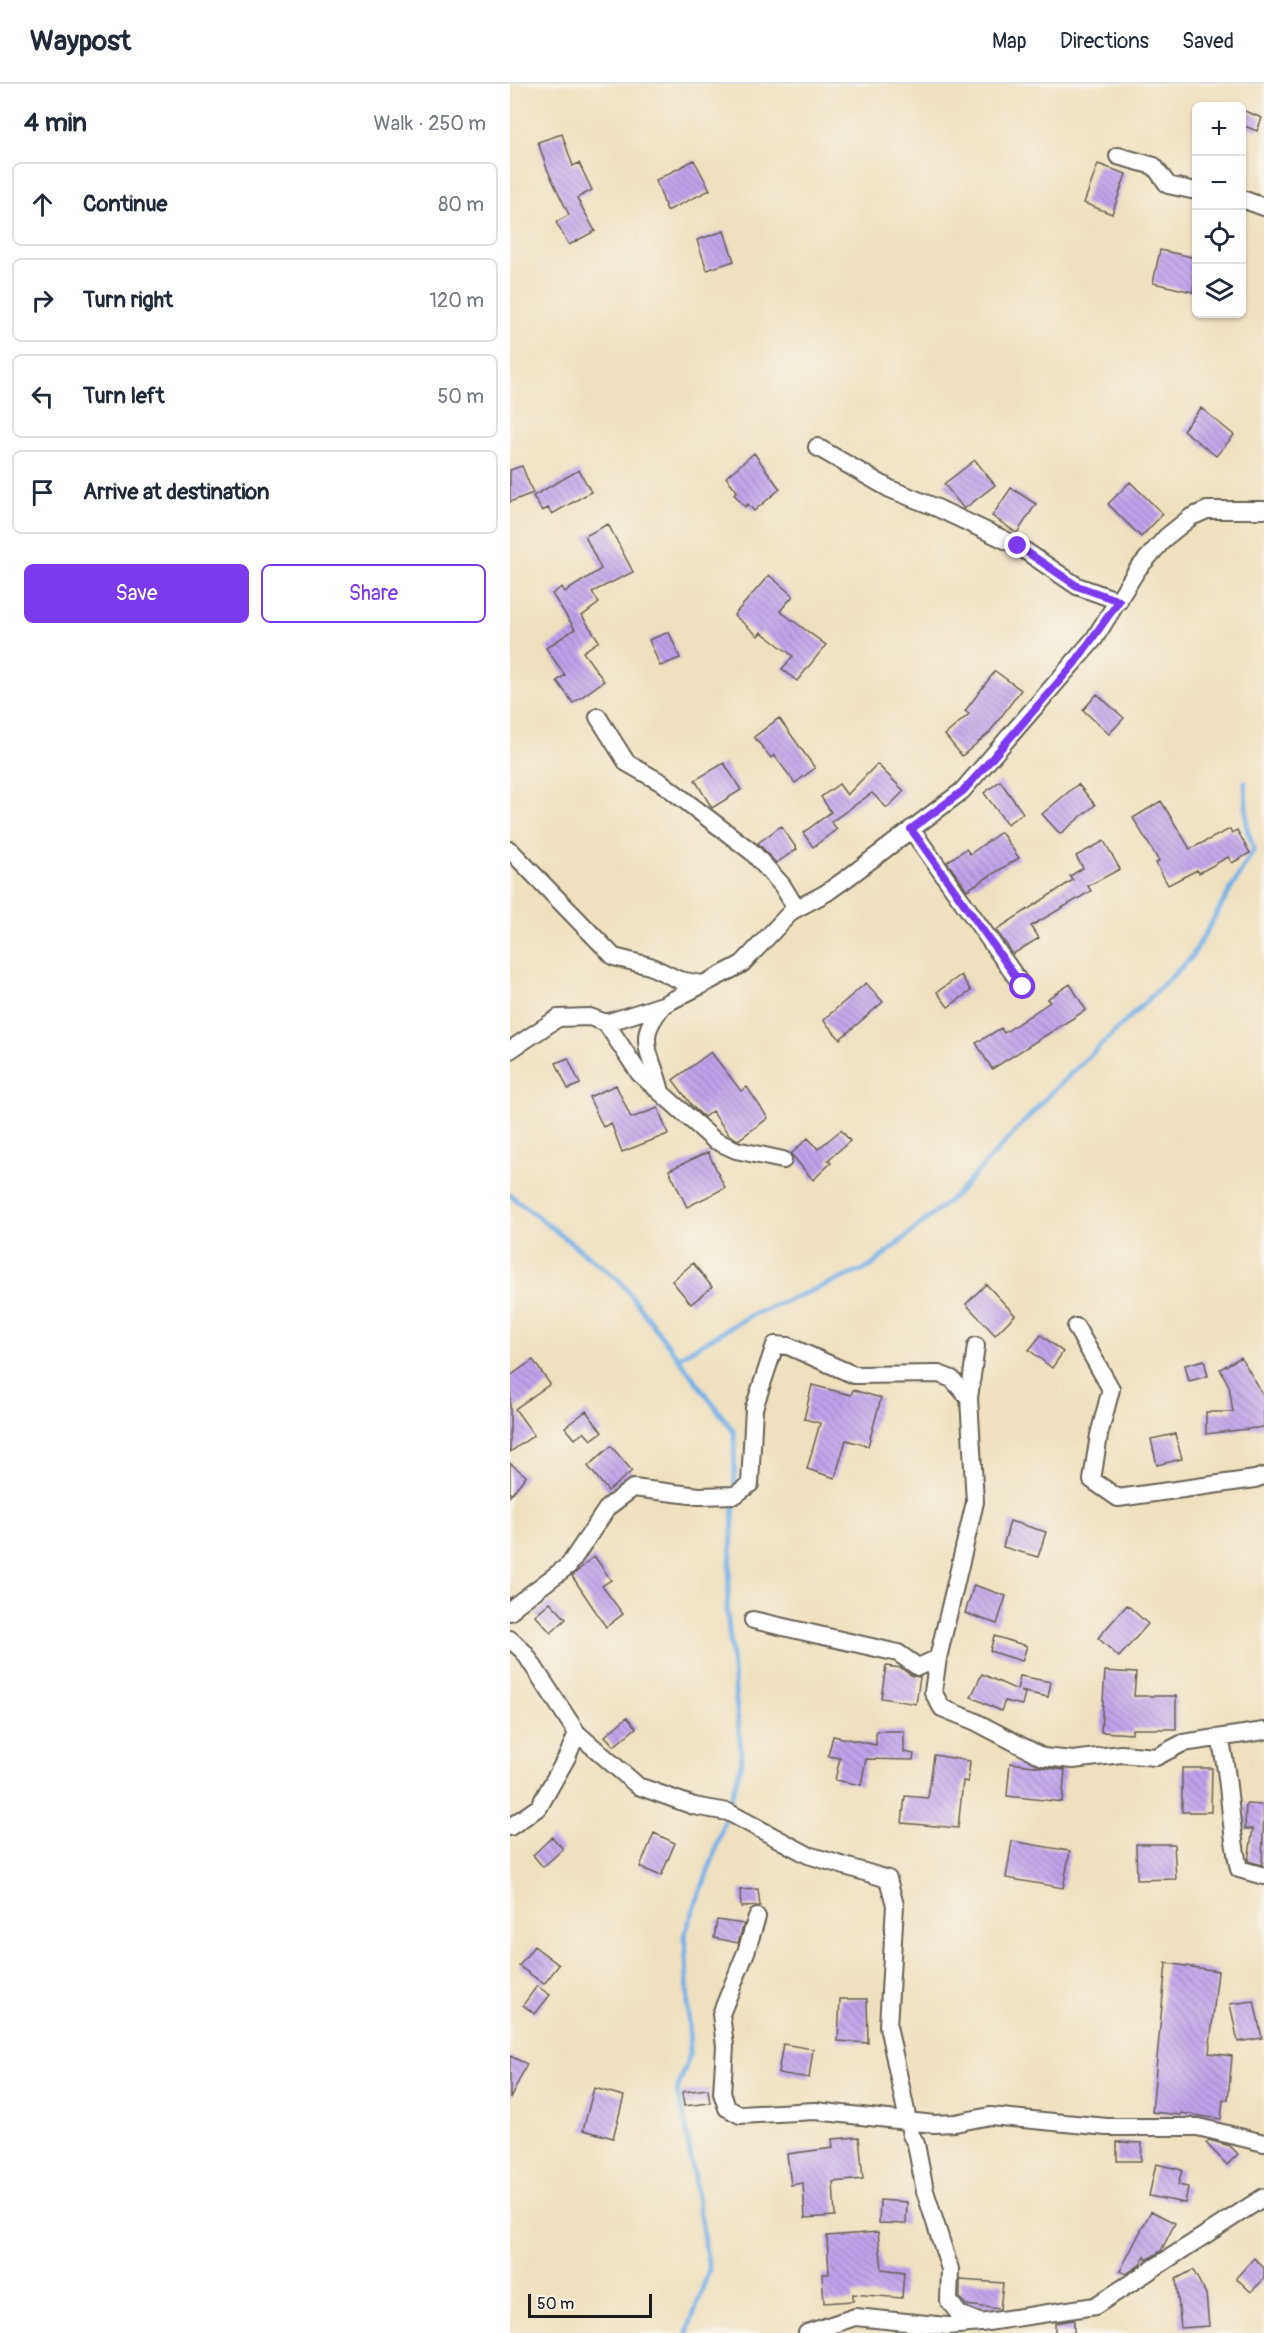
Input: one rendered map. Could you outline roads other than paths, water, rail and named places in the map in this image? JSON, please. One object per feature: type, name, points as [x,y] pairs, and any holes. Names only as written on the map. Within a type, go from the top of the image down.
[{"type":"street","points":[[1118,156],[1154,166],[1168,185],[1192,190]]},
{"type":"street","points":[[1246,200],[1264,207]]},
{"type":"street","points":[[817,447],[890,489],[935,507],[1018,546],[1077,586],[1119,601]]},
{"type":"street","points":[[606,1023],[663,1005],[742,964],[778,923],[796,908],[825,893],[963,791],[1074,664],[1149,554],[1191,517],[1207,510],[1264,510]]},
{"type":"street","points":[[598,717],[627,763],[671,789],[752,852],[782,885],[796,908]]},
{"type":"street","points":[[911,829],[1023,987]]},
{"type":"street","points":[[510,850],[614,957],[650,966],[679,980],[702,984]]},
{"type":"street","points":[[662,1093],[659,1075],[652,1064],[648,1031],[663,1005]]},
{"type":"street","points":[[510,1050],[558,1018],[590,1017],[606,1023],[639,1073],[714,1140],[736,1150],[783,1160]]},
{"type":"street","points":[[1076,1327],[1111,1389],[1098,1435],[1092,1480],[1118,1498],[1264,1476]]},
{"type":"street","points":[[510,1612],[569,1565],[608,1507],[633,1488],[699,1496],[735,1495],[750,1484],[754,1408],[775,1345],[788,1346],[854,1375],[939,1374],[952,1379],[969,1398]]},
{"type":"street","points":[[976,1346],[969,1398],[975,1502],[938,1659],[933,1692],[942,1708],[974,1721],[1043,1757],[1073,1760],[1121,1754],[1156,1757],[1183,1743],[1264,1731]]},
{"type":"street","points":[[753,1620],[898,1653],[918,1667],[938,1659]]},
{"type":"street","points":[[510,1639],[524,1652],[577,1733],[638,1786],[694,1806],[728,1812],[808,1855],[888,1879],[895,1905],[888,2026],[925,2191],[950,2269],[949,2301],[959,2314],[983,2326]]},
{"type":"street","points":[[510,1827],[539,1807],[567,1757],[577,1733]]},
{"type":"street","points":[[1220,1738],[1228,1767],[1233,1842],[1239,1869],[1264,1876]]},
{"type":"street","points":[[757,1917],[746,1952],[721,2014],[725,2046],[722,2093],[727,2108],[740,2115],[815,2111],[909,2119],[934,2124],[955,2124],[990,2116],[1107,2127],[1198,2127],[1264,2144]]},
{"type":"street","points":[[807,2333],[855,2317],[905,2320],[927,2325],[983,2326],[1095,2306],[1264,2197]]},
{"type":"waterway","points":[[678,1358],[749,1316],[870,1267],[958,1193],[1051,1093],[1191,958],[1254,849],[1247,829],[1245,782]]},
{"type":"waterway","points":[[510,1195],[620,1281],[734,1432],[735,1490],[727,1610],[742,1761],[713,1858],[685,1933],[690,2053],[677,2091],[684,2116],[709,2270],[687,2333]]}]
